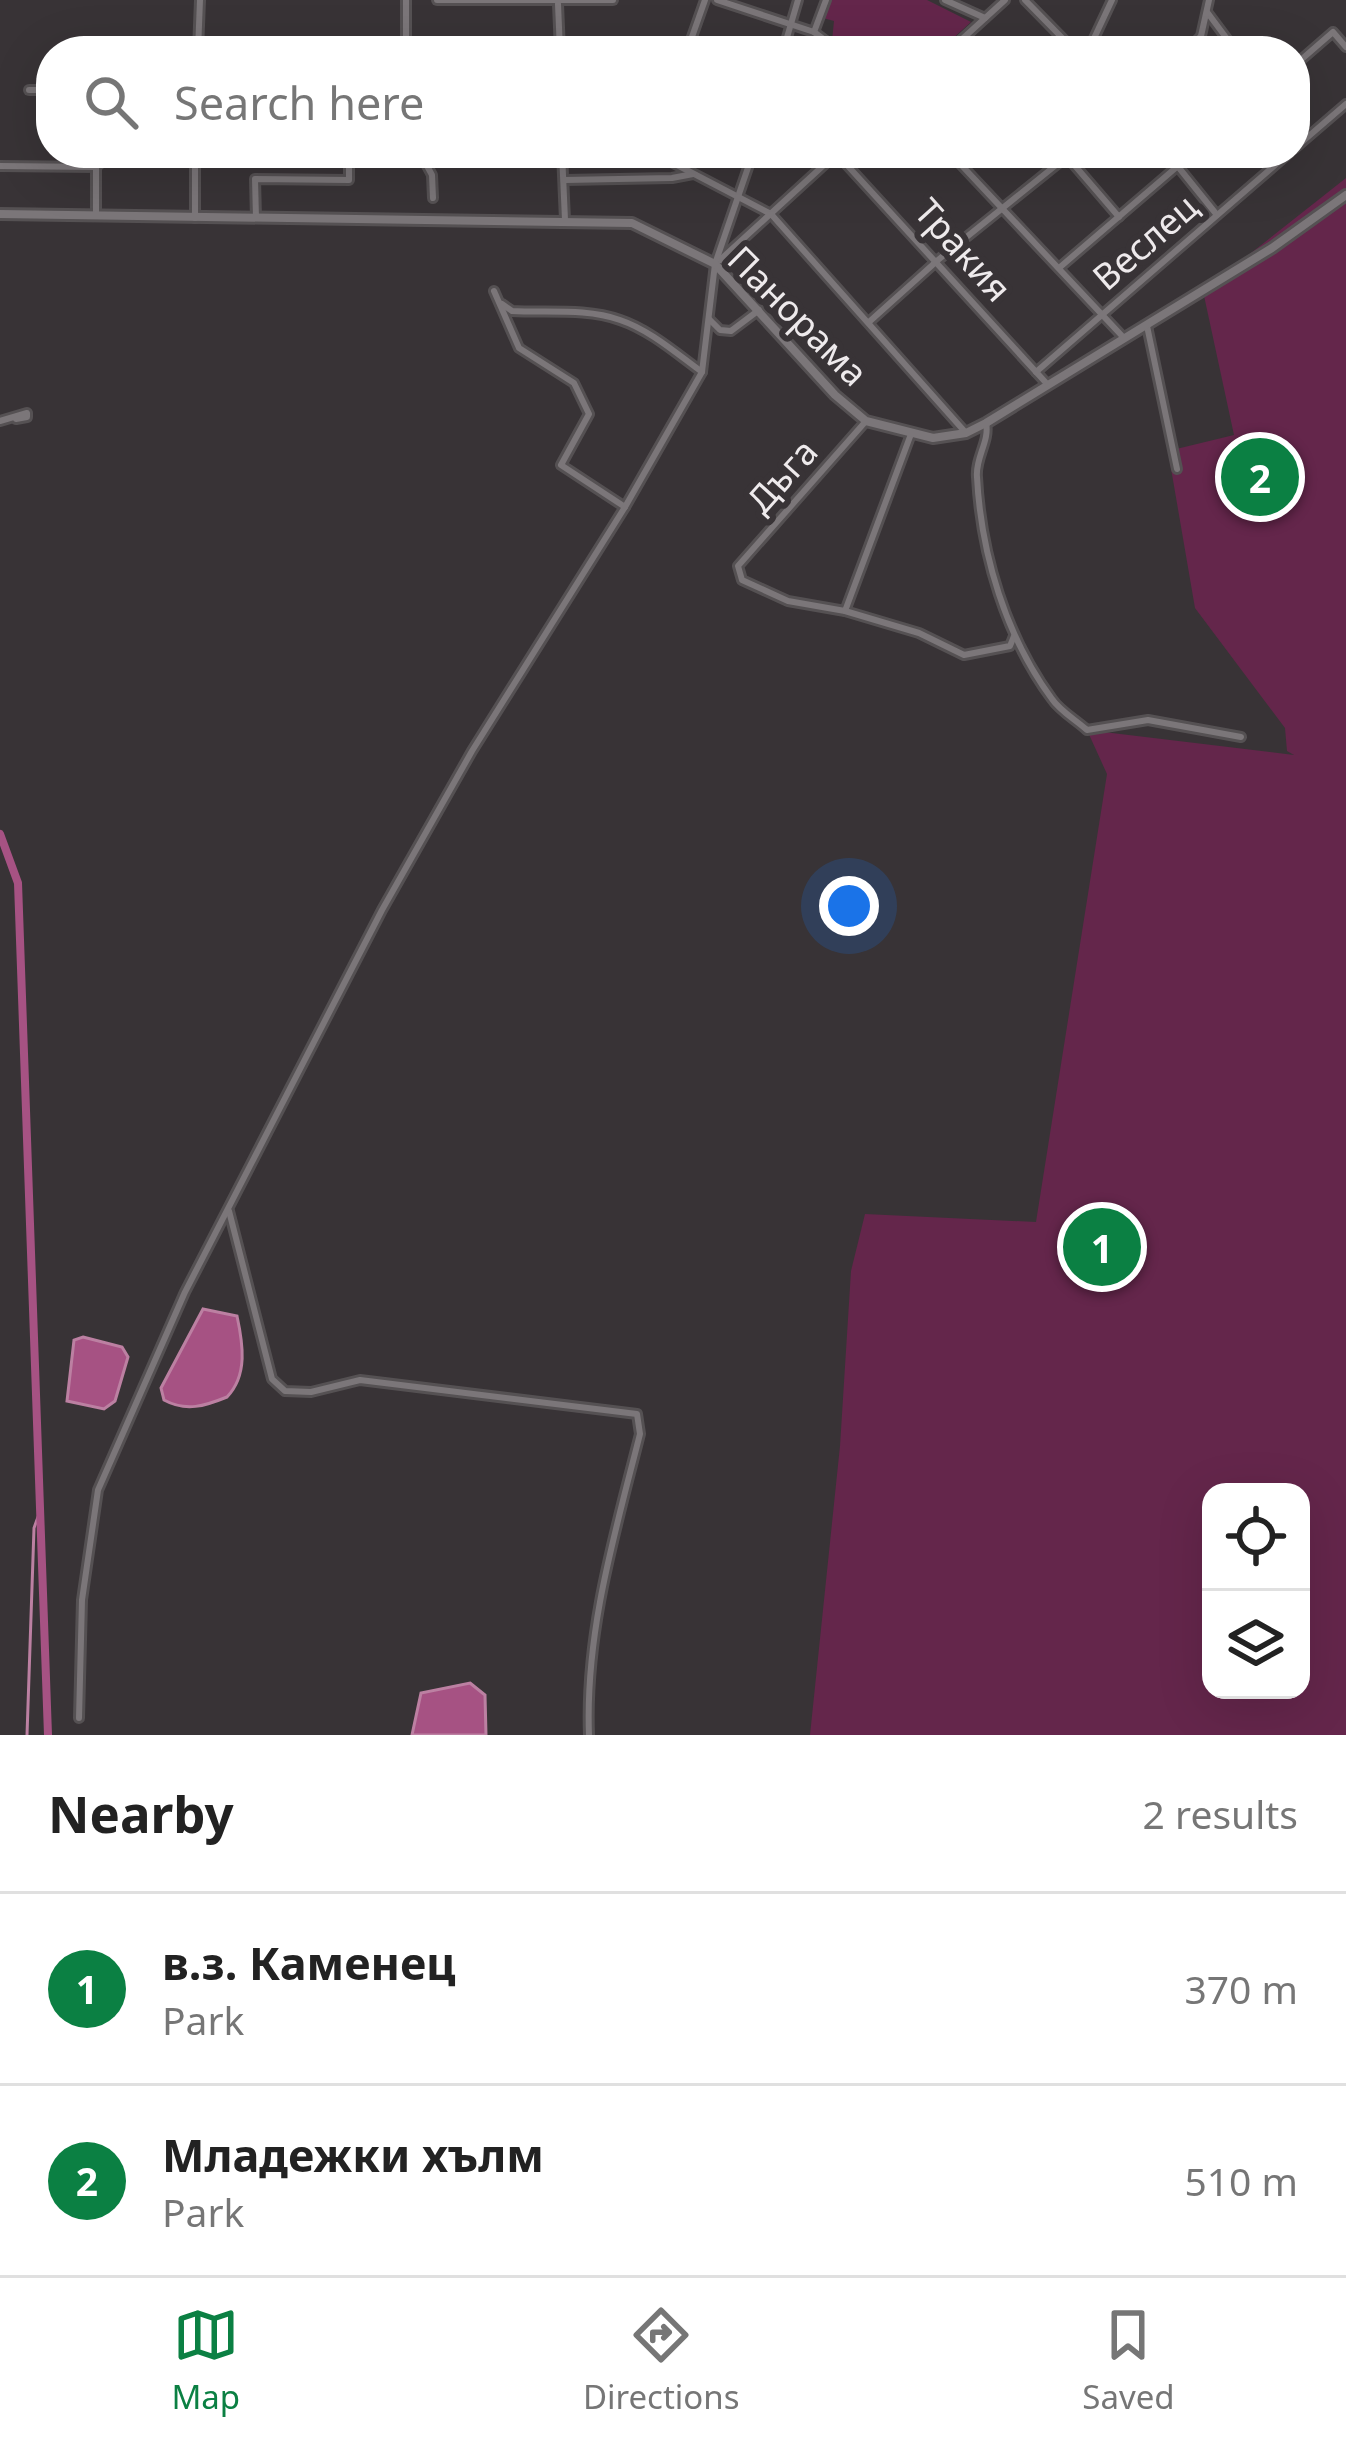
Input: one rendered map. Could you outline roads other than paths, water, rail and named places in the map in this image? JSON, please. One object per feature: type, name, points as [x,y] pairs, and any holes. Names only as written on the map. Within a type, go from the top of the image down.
[{"type":"street","points":[[199,36],[200,0]]},
{"type":"street","points":[[406,0],[406,36]]},
{"type":"street","points":[[436,0],[613,0]]},
{"type":"street","points":[[692,36],[705,0]]},
{"type":"street","points":[[717,0],[819,36]]},
{"type":"street","points":[[787,36],[798,0]]},
{"type":"street","points":[[814,32],[826,0]]},
{"type":"street","points":[[945,0],[985,18]]},
{"type":"street","points":[[968,36],[1005,0]]},
{"type":"street","points":[[1025,0],[1060,36]]},
{"type":"street","points":[[1095,36],[1112,0]]},
{"type":"street","points":[[1202,36],[1209,0]]},
{"type":"street","points":[[558,1],[559,36]]},
{"type":"street","points":[[1207,12],[1225,36]]},
{"type":"street","points":[[1310,52],[1333,32],[1346,47]]},
{"type":"street","points":[[29,90],[36,90]]},
{"type":"street","name":"Веслец","points":[[1310,135],[1346,104]]},
{"type":"street","points":[[0,166],[36,166]]},
{"type":"street","points":[[96,168],[96,216]]},
{"type":"street","points":[[195,168],[195,218]]},
{"type":"street","points":[[256,218],[255,179],[350,180],[350,168]]},
{"type":"street","points":[[428,168],[433,198]]},
{"type":"street","points":[[564,168],[565,220]]},
{"type":"street","points":[[686,168],[771,214],[965,433]]},
{"type":"street","points":[[79,1718],[82,1600],[98,1490],[185,1292],[393,890],[702,372],[716,264],[749,168]]},
{"type":"street","points":[[716,264],[821,168]]},
{"type":"street","name":"Тракия","points":[[851,168],[1049,385]]},
{"type":"street","points":[[964,168],[1126,340]]},
{"type":"street","points":[[869,322],[1050,168]]},
{"type":"street","points":[[1079,168],[1119,217]]},
{"type":"street","points":[[1058,269],[1175,168]]},
{"type":"street","points":[[1179,168],[1217,215]]},
{"type":"street","name":"Веслец","points":[[1036,372],[1272,168]]},
{"type":"street","points":[[565,180],[672,178],[696,173]]},
{"type":"street","name":"Панорама","points":[[0,214],[632,224],[716,264],[835,395],[866,421],[933,438],[965,433],[986,423],[1314,221],[1346,195]]},
{"type":"street","points":[[494,291],[519,349],[574,383],[589,414],[561,465],[625,507]]},
{"type":"street","points":[[502,304],[512,311],[592,314],[620,320],[702,372]]},
{"type":"street","points":[[710,319],[720,329],[731,331],[759,310]]},
{"type":"street","points":[[1147,326],[1177,469]]},
{"type":"street","points":[[0,421],[16,419]]},
{"type":"street","name":"Дъга","points":[[845,611],[788,601],[742,580],[738,566],[866,421]]},
{"type":"street","points":[[986,423],[988,433],[977,461],[992,568],[1014,636],[1053,701],[1087,730],[1148,720],[1241,737]]},
{"type":"street","points":[[911,434],[845,611],[919,633],[972,657],[1010,646],[1014,636]]},
{"type":"street","points":[[229,1208],[262,1348],[272,1379],[285,1391],[311,1392],[360,1380],[637,1414],[640,1434],[597,1611],[589,1735]]},
{"type":"waterway","points":[[0,834],[18,883],[48,1735]]},
{"type":"waterway","points":[[27,1735],[38,1517]]},
{"type":"place","name":"Младежки хълм","points":[[1260,477]]},
{"type":"place","name":"в.з. Каменец","points":[[1102,1247]]}]
